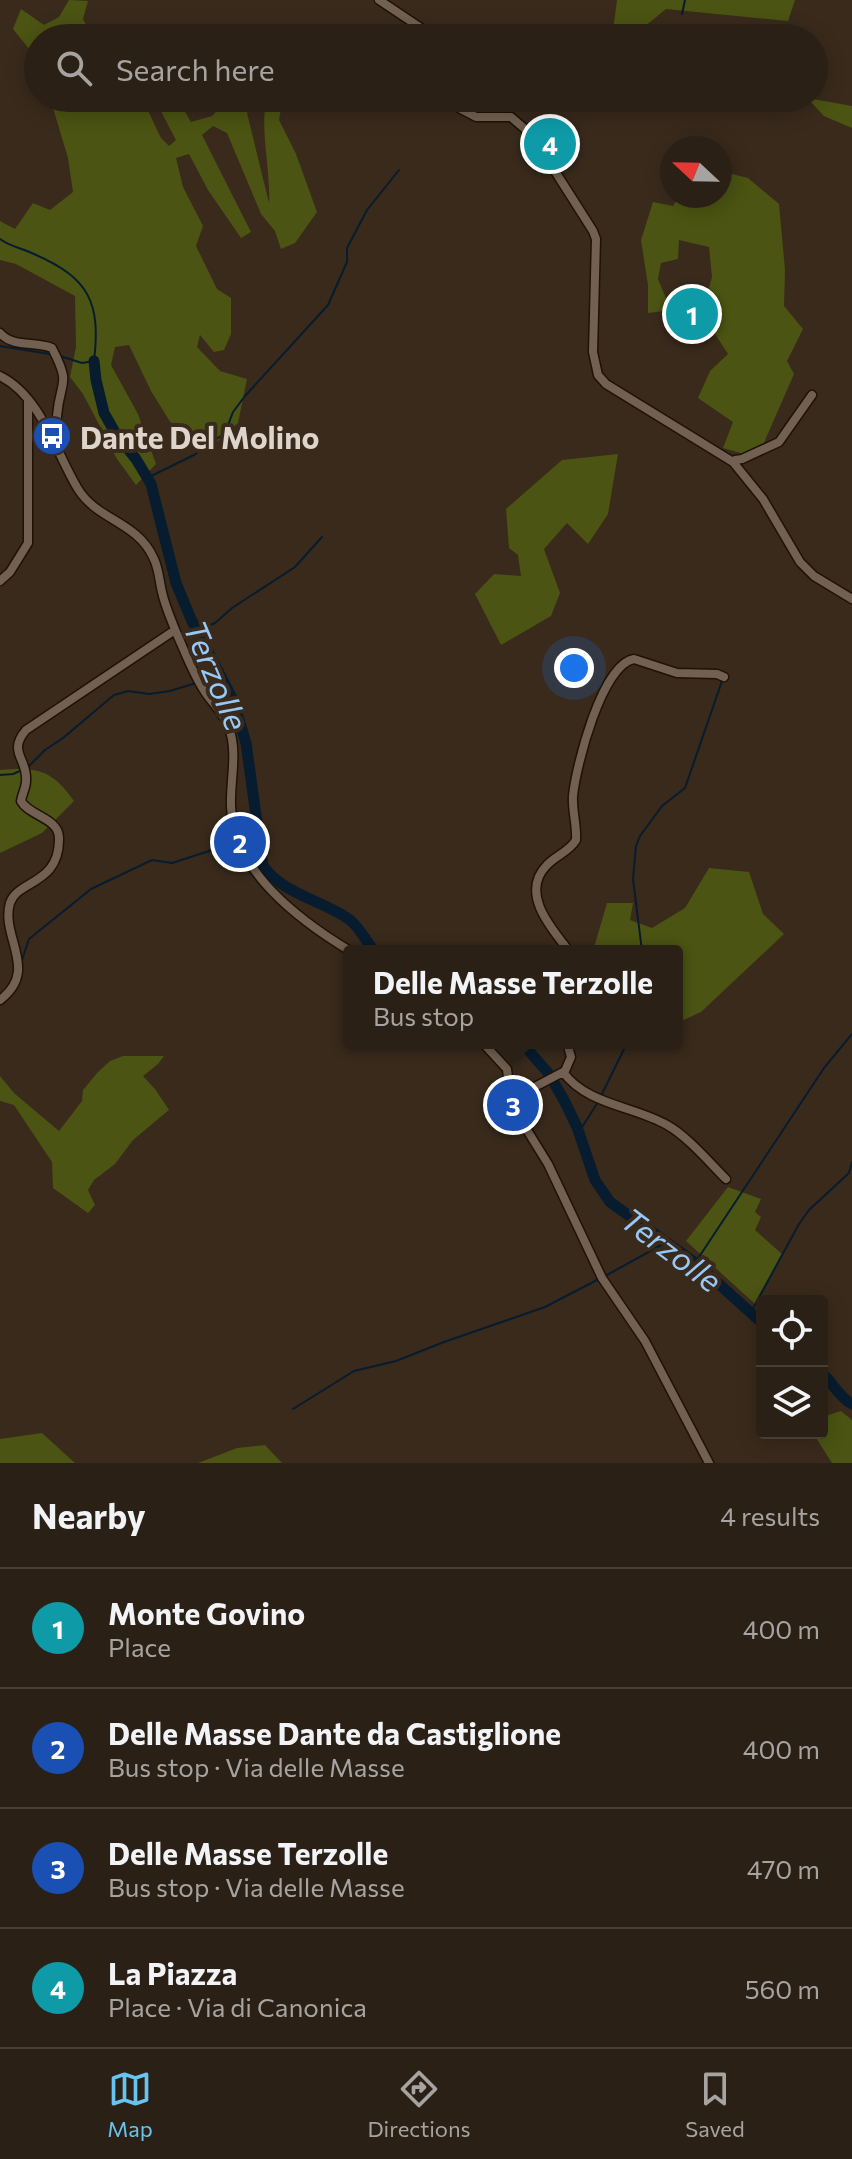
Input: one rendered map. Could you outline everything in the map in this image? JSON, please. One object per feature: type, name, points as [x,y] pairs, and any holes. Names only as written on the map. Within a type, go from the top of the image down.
[{"type":"street","points":[[379,0],[415,24]]},
{"type":"street","points":[[467,112],[476,117],[511,117],[521,123],[532,135],[593,231],[596,239],[593,352],[598,375],[606,384],[733,462],[746,476],[800,562],[814,576],[852,599]]},
{"type":"street","points":[[0,333],[7,340],[52,348],[62,366],[65,383],[57,412],[58,437],[55,441]]},
{"type":"street","points":[[0,376],[15,385],[28,400],[55,441],[86,500],[97,511],[133,531],[152,554],[175,630],[199,681],[229,726],[233,763],[231,808],[236,837],[243,853],[288,906],[343,946]]},
{"type":"street","points":[[733,462],[779,442],[812,395]]},
{"type":"street","points":[[0,581],[10,572],[28,543],[28,400]]},
{"type":"street","points":[[0,1000],[11,989],[19,966],[9,923],[10,903],[13,897],[40,880],[53,865],[59,838],[59,831],[53,824],[24,807],[21,797],[26,777],[17,746],[26,730],[175,630]]},
{"type":"street","points":[[564,945],[543,917],[537,897],[538,886],[548,864],[573,846],[576,840],[573,798],[577,773],[606,684],[621,664],[634,659],[677,673],[724,677]]},
{"type":"street","points":[[489,1049],[507,1069],[510,1100],[548,1164],[602,1278],[645,1341],[709,1463]]},
{"type":"street","points":[[510,1100],[562,1073],[571,1057],[569,1049]]},
{"type":"street","points":[[562,1073],[571,1084],[611,1104],[665,1124],[726,1179]]},
{"type":"green space","points":[[69,0],[88,1],[83,19],[86,24],[46,24],[59,17]]},
{"type":"green space","points":[[617,0],[795,0],[788,21],[666,9],[648,24],[614,24]]},
{"type":"green space","points":[[21,9],[43,24],[24,24],[24,43],[13,29]]},
{"type":"green space","points":[[828,102],[852,106],[852,128],[820,112],[828,112]]},
{"type":"green space","points":[[54,112],[149,112],[161,138],[169,146],[176,140],[161,112],[185,112],[191,122],[216,112],[248,112],[269,203],[265,112],[280,112],[279,120],[296,154],[317,212],[295,243],[281,249],[275,231],[261,214],[227,133],[213,126],[202,135],[251,232],[241,238],[208,190],[189,154],[176,158],[183,187],[203,226],[196,246],[217,289],[231,298],[231,334],[224,350],[214,352],[200,335],[197,347],[220,371],[247,379],[238,423],[209,449],[184,444],[151,391],[129,345],[115,347],[111,365],[138,414],[156,464],[136,485],[117,459],[83,394],[70,377],[76,347],[75,296],[16,264],[0,260],[0,221],[15,229],[33,203],[50,210],[73,192],[68,158]]},
{"type":"green space","points":[[732,174],[748,178],[779,204],[785,270],[784,306],[803,329],[787,361],[794,374],[763,445],[744,454],[723,448],[733,422],[698,398],[710,371],[728,354],[713,331],[706,298],[712,277],[709,247],[679,240],[678,259],[661,263],[658,279],[671,310],[648,313],[648,285],[641,240],[653,202],[660,203],[660,208],[732,208]]},
{"type":"green space","points":[[618,454],[608,514],[588,544],[567,523],[544,549],[560,593],[551,616],[501,645],[475,594],[494,574],[521,576],[518,555],[509,548],[506,509],[562,460]]},
{"type":"green space","points":[[24,769],[43,773],[58,783],[74,801],[42,833],[0,853],[0,770]]},
{"type":"green space","points":[[709,868],[749,872],[763,914],[784,934],[701,1012],[683,1020],[683,945],[595,945],[607,903],[633,903],[630,920],[652,928],[685,908]]},
{"type":"green space","points":[[123,1056],[164,1056],[143,1076],[169,1110],[133,1140],[115,1164],[94,1180],[88,1190],[95,1205],[88,1213],[53,1188],[52,1162],[14,1105],[0,1101],[0,1076],[14,1093],[59,1131],[82,1101],[83,1090],[98,1072],[110,1061]]},
{"type":"green space","points":[[728,1187],[761,1199],[755,1212],[761,1217],[755,1230],[783,1255],[760,1295],[756,1295],[755,1304],[686,1241]]},
{"type":"green space","points":[[841,1411],[852,1420],[852,1463],[832,1463],[817,1439],[828,1439],[828,1415]]},
{"type":"green space","points":[[42,1433],[75,1463],[0,1463],[0,1439]]},
{"type":"green space","points":[[265,1445],[282,1463],[198,1463],[237,1448]]},
{"type":"waterway","points":[[682,14],[685,0]]},
{"type":"waterway","points":[[147,478],[194,455],[225,433],[233,412],[245,396],[328,305],[347,262],[347,248],[367,210],[399,170]]},
{"type":"waterway","points":[[0,239],[53,263],[79,283],[87,294],[95,323],[94,361],[82,363],[60,356]]},
{"type":"waterway","points":[[0,346],[50,354]]},
{"type":"waterway","name":"Terzolle","points":[[94,361],[104,413],[151,484],[176,583],[233,700],[246,743],[263,866],[293,891],[350,920],[370,945]]},
{"type":"waterway","points":[[197,631],[215,623],[232,608],[295,567],[322,537]]},
{"type":"waterway","points":[[204,680],[220,674]]},
{"type":"waterway","points":[[641,945],[633,879],[636,846],[662,806],[685,788],[722,681]]},
{"type":"waterway","points":[[28,767],[114,695],[128,691],[149,694],[170,691],[196,683]]},
{"type":"waterway","points":[[0,775],[22,770]]},
{"type":"waterway","points":[[242,839],[260,836]]},
{"type":"waterway","points":[[22,971],[29,939],[91,889],[152,860],[172,863],[237,842]]},
{"type":"waterway","points":[[695,1263],[824,1068],[852,1034]]},
{"type":"waterway","name":"Terzolle","points":[[527,1049],[549,1074],[565,1102],[595,1180],[610,1202],[698,1265],[756,1318]]},
{"type":"waterway","points":[[601,1096],[624,1049]]},
{"type":"waterway","points":[[579,1132],[598,1102]]},
{"type":"waterway","points":[[751,1312],[799,1224],[809,1210],[849,1173],[852,1162]]},
{"type":"waterway","points":[[605,1276],[665,1243]]},
{"type":"waterway","points":[[293,1409],[354,1371],[396,1361],[545,1307],[599,1279]]},
{"type":"waterway","name":"Terzolle","points":[[828,1380],[852,1404]]},
{"type":"place","name":"La Piazza","points":[[550,144]]},
{"type":"place","name":"Monte Govino","points":[[692,314]]},
{"type":"place","name":"Dante Del Molino","points":[[52,436]]},
{"type":"place","name":"Delle Masse Dante da Castiglione","points":[[240,842]]},
{"type":"place","name":"Delle Masse Terzolle","points":[[513,1105]]}]
